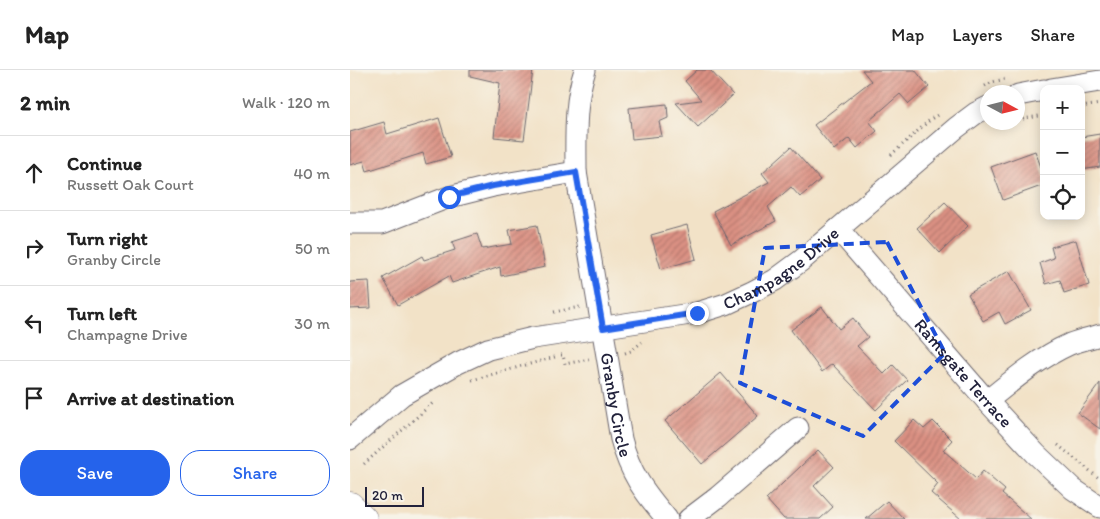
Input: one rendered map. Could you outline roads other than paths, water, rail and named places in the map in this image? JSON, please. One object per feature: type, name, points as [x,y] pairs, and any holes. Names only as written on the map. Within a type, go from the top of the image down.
[{"type":"main road","points":[[350,506],[362,519]]},
{"type":"street","name":"Granby Circle","points":[[585,70],[578,101],[576,172],[621,439],[626,459],[635,477],[667,519]]},
{"type":"street","points":[[1076,85],[1100,81]]},
{"type":"street","points":[[1025,88],[1040,90]]},
{"type":"street","name":"Champagne Drive","points":[[350,439],[402,395],[465,359],[488,349],[533,338],[697,313],[726,304],[775,280],[802,260],[956,128],[976,113],[980,114]]},
{"type":"street","points":[[350,223],[382,223],[449,197],[484,188],[576,172]]},
{"type":"street","name":"Ramsgate Terrace","points":[[838,229],[987,401],[1036,454],[1073,489],[1100,507]]},
{"type":"street","points":[[987,401],[1026,369],[1048,354],[1072,343],[1100,335]]},
{"type":"street","points":[[689,519],[718,497],[798,428]]}]
